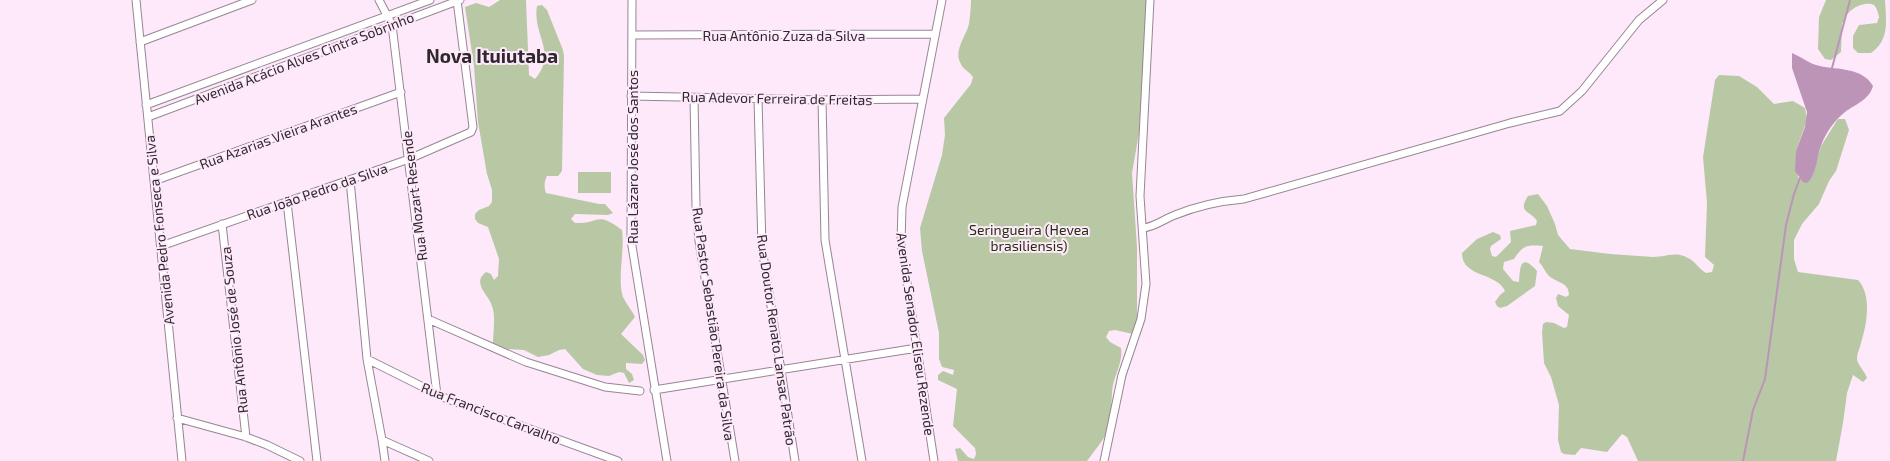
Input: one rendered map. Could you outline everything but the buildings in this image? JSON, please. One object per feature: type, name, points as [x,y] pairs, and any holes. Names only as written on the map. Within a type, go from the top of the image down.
[{"type":"street","name":"Avenida Pedro Fonseca e Silva","points":[[136,0],[182,461]]},
{"type":"street","points":[[140,42],[252,0]]},
{"type":"street","name":"Rua Mozart Resende","points":[[379,0],[392,25],[437,395]]},
{"type":"street","name":"Avenida Acácio Alves Cintra Sobrinho","points":[[146,104],[430,0]]},
{"type":"street","name":"Avenida Acácio Alves Cintra Sobrinho","points":[[148,117],[458,0]]},
{"type":"street","name":"Rua João Pedro da Silva","points":[[161,246],[409,159],[471,132],[473,127],[458,0]]},
{"type":"street","name":"Rua Lázaro José dos Santos","points":[[632,0],[631,240],[667,461]]},
{"type":"street","name":"Avenida Senador Eliseu Rezende","points":[[934,461],[901,243],[901,222],[922,99],[942,0]]},
{"type":"street","points":[[1104,461],[1122,375],[1141,319],[1146,284],[1140,196],[1150,0]]},
{"type":"street","points":[[1143,228],[1150,227],[1178,214],[1207,204],[1244,199],[1510,123],[1560,111],[1582,91],[1638,20],[1664,0]]},
{"type":"street","name":"Rua Antônio Zuza da Silva","points":[[632,35],[936,34]]},
{"type":"street","name":"Rua Azarias Vieira Arantes","points":[[154,181],[401,92]]},
{"type":"street","name":"Rua Adevor Ferreira de Freitas","points":[[632,96],[822,100],[922,99]]},
{"type":"street","name":"Rua Pastor Sebastião Pereira da Silva","points":[[694,98],[696,206],[699,241],[734,461]]},
{"type":"street","name":"Rua Doutor Renato Lansac Patrão","points":[[758,98],[762,248],[795,461]]},
{"type":"street","points":[[822,100],[825,240],[862,461]]},
{"type":"street","points":[[350,180],[367,359],[385,461]]},
{"type":"street","points":[[287,202],[317,461]]},
{"type":"street","name":"Rua Antônio José de Souza","points":[[222,224],[246,437]]},
{"type":"street","points":[[428,319],[526,362],[605,387],[640,391]]},
{"type":"street","points":[[654,390],[917,348]]},
{"type":"street","name":"Rua Francisco Carvalho","points":[[367,359],[437,395],[618,461]]},
{"type":"street","points":[[177,418],[246,437],[300,461]]},
{"type":"street","points":[[382,440],[429,461]]},
{"type":"green space","points":[[500,0],[526,0],[529,75],[535,79],[544,60],[543,43],[536,16],[537,6],[542,5],[547,10],[563,50],[562,171],[558,176],[547,176],[545,189],[546,193],[605,204],[613,213],[608,215],[575,214],[571,219],[575,223],[602,219],[622,230],[621,290],[624,300],[635,317],[621,334],[643,355],[645,360],[642,364],[626,363],[626,369],[632,374],[634,380],[629,383],[624,373],[619,372],[609,376],[597,375],[583,369],[565,349],[538,357],[524,350],[508,349],[493,343],[493,310],[482,289],[480,280],[486,272],[491,274],[494,280],[498,276],[499,259],[488,227],[478,223],[475,219],[475,214],[479,210],[489,206],[492,202],[492,190],[487,174],[478,122],[474,66],[465,7],[476,3],[489,7]]},
{"type":"green space","name":"Seringueira (Hevea brasiliensis)","points":[[971,0],[1146,0],[1146,29],[1139,133],[1132,173],[1137,247],[1137,323],[1133,334],[1115,330],[1109,331],[1106,337],[1110,342],[1121,348],[1121,357],[1112,391],[1110,424],[1105,436],[1087,461],[958,461],[955,449],[960,448],[968,457],[974,459],[976,454],[975,448],[953,426],[957,389],[938,380],[938,375],[943,371],[953,375],[954,370],[942,367],[939,359],[939,333],[922,251],[920,228],[942,155],[945,135],[944,118],[971,84],[973,77],[963,67],[958,53],[969,24]]},
{"type":"green space","points":[[1826,0],[1885,0],[1884,36],[1877,48],[1871,53],[1858,53],[1853,48],[1853,36],[1859,25],[1877,23],[1879,17],[1874,5],[1860,5],[1851,10],[1842,23],[1841,52],[1831,60],[1825,59],[1818,49],[1819,17]]},
{"type":"green space","points":[[1719,75],[1739,76],[1757,87],[1774,104],[1793,101],[1805,108],[1807,120],[1796,151],[1798,177],[1801,179],[1813,174],[1821,146],[1838,119],[1845,119],[1849,130],[1836,171],[1829,181],[1819,204],[1802,224],[1794,240],[1794,259],[1798,272],[1858,280],[1867,302],[1866,319],[1857,358],[1867,378],[1863,382],[1853,375],[1847,393],[1836,461],[1638,461],[1627,437],[1622,434],[1607,452],[1581,448],[1575,455],[1564,454],[1561,452],[1558,440],[1559,405],[1551,377],[1544,363],[1542,332],[1543,324],[1546,322],[1554,323],[1564,328],[1567,327],[1569,315],[1558,306],[1556,298],[1558,294],[1566,297],[1569,295],[1567,288],[1549,276],[1539,262],[1543,246],[1526,247],[1514,259],[1504,262],[1503,269],[1513,281],[1519,282],[1522,264],[1524,262],[1531,265],[1537,271],[1535,286],[1507,306],[1500,308],[1495,302],[1505,291],[1501,285],[1468,267],[1462,253],[1477,239],[1493,232],[1500,235],[1501,239],[1491,246],[1490,249],[1492,256],[1496,257],[1511,242],[1510,231],[1536,225],[1537,221],[1526,211],[1524,206],[1528,196],[1538,194],[1547,206],[1558,235],[1570,249],[1653,257],[1679,255],[1690,259],[1706,273],[1712,272],[1714,265],[1705,257],[1707,203],[1703,157],[1715,80]]},
{"type":"green space","points":[[578,172],[611,172],[611,193],[578,193]]},
{"type":"shaded area","points":[[1792,53],[1816,65],[1856,72],[1863,75],[1873,86],[1865,98],[1841,115],[1829,130],[1820,148],[1813,175],[1807,183],[1803,182],[1795,171],[1796,151],[1805,127],[1807,112],[1792,68]]},
{"type":"waterway","points":[[1832,68],[1850,0]]},
{"type":"waterway","points":[[1743,461],[1753,410],[1765,379],[1786,225],[1800,178]]},
{"type":"district","name":"Nova Ituiutaba","points":[[492,55]]}]
